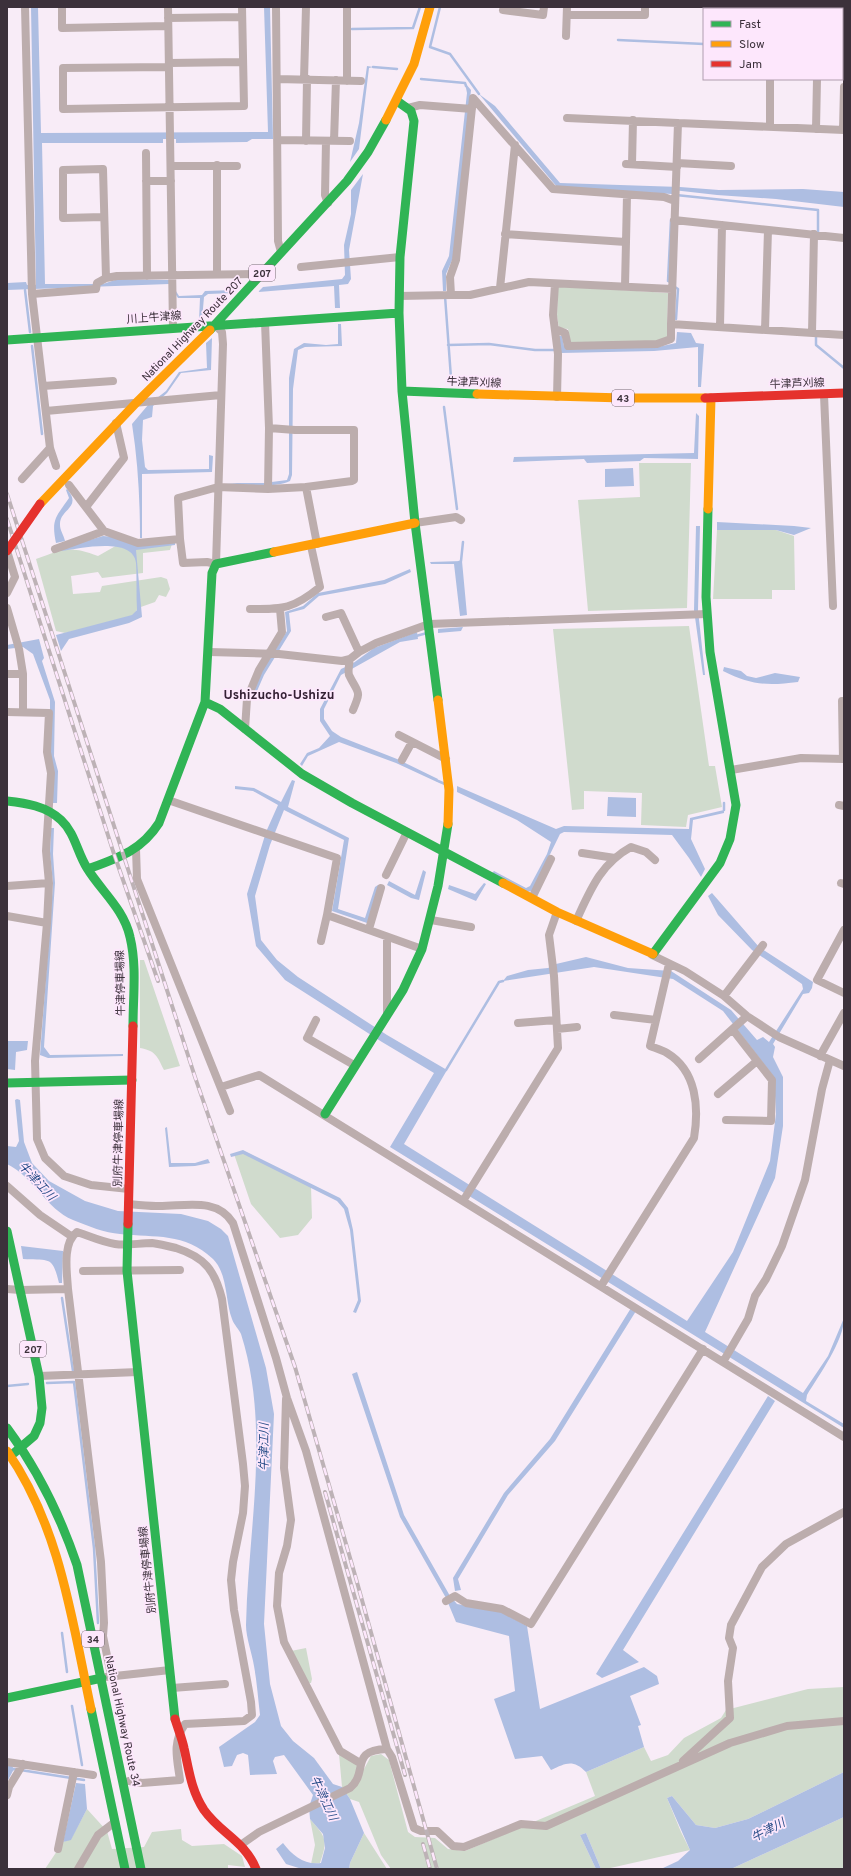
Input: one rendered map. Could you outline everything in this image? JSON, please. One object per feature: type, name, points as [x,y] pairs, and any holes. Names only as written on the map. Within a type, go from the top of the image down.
[{"type":"main road","name":"National Highway Route 207","points":[[7,551],[40,504],[116,423],[215,325],[347,181],[368,152],[397,101],[414,64],[430,7]]},
{"type":"main road","points":[[325,1114],[412,973],[422,949],[431,920],[449,819],[446,759],[415,523],[402,391],[399,313],[400,257],[414,114],[397,101]]},
{"type":"main road","name":"川上牛津線","points":[[7,340],[399,313]]},
{"type":"main road","name":"牛津芦刈線","points":[[402,391],[557,397],[711,398],[844,393]]},
{"type":"main road","points":[[205,702],[220,709],[302,774],[557,912],[652,955],[720,863],[730,839],[736,805],[711,658],[700,614],[711,398]]},
{"type":"main road","points":[[88,869],[136,849],[154,831],[168,800],[205,702],[210,652],[212,573],[216,564],[415,523]]},
{"type":"main road","name":"牛津停車場線","points":[[7,801],[24,802],[49,811],[68,828],[74,837],[83,861],[119,910],[127,927],[132,945],[134,974],[132,1080]]},
{"type":"main road","points":[[7,1083],[132,1080]]},
{"type":"main road","name":"別府牛津停車場線","points":[[132,1080],[127,1243],[128,1271],[175,1719],[185,1750],[190,1783],[198,1800],[208,1817],[242,1844],[249,1852],[256,1869]]},
{"type":"main road","name":"207","points":[[7,1232],[39,1376],[42,1408],[40,1423],[34,1436],[22,1448],[9,1453]]},
{"type":"main road","name":"34","points":[[7,1428],[22,1448]]},
{"type":"main road","name":"National Highway Route 34","points":[[22,1448],[53,1500],[66,1531],[77,1565],[106,1677],[141,1869]]},
{"type":"main road","name":"34","points":[[9,1453],[42,1510],[54,1542],[125,1869]]},
{"type":"main road","points":[[7,1698],[84,1683],[106,1677]]},
{"type":"street","points":[[25,7],[32,294],[50,448],[56,466]]},
{"type":"street","points":[[62,7],[62,28],[242,18]]},
{"type":"street","points":[[168,7],[173,328]]},
{"type":"street","points":[[242,7],[244,106],[63,109],[63,68],[243,62]]},
{"type":"street","points":[[276,7],[278,242],[281,252]]},
{"type":"street","points":[[306,7],[306,141]]},
{"type":"street","points":[[347,7],[347,81]]},
{"type":"street","points":[[504,7],[503,10],[543,15],[544,7]]},
{"type":"street","points":[[566,36],[567,11],[645,15],[645,7]]},
{"type":"street","points":[[277,79],[360,81]]},
{"type":"street","points":[[328,203],[325,195],[336,80]]},
{"type":"street","points":[[770,80],[770,127]]},
{"type":"street","points":[[816,129],[817,80]]},
{"type":"street","points":[[567,118],[844,130],[844,87]]},
{"type":"street","points":[[451,295],[450,277],[456,260],[473,98],[553,189],[664,197],[673,199]]},
{"type":"street","points":[[408,108],[420,105],[472,108]]},
{"type":"street","points":[[633,120],[629,164],[732,166]]},
{"type":"street","points":[[555,329],[565,332],[568,346],[657,344],[671,339],[674,220],[673,199],[676,185],[678,123]]},
{"type":"street","points":[[278,140],[350,141]]},
{"type":"street","points":[[500,288],[515,146]]},
{"type":"street","points":[[146,153],[147,276]]},
{"type":"street","points":[[217,165],[217,274]]},
{"type":"street","points":[[171,166],[237,166]]},
{"type":"street","points":[[104,217],[63,218],[63,170],[103,169],[106,278]]},
{"type":"street","points":[[146,180],[171,181]]},
{"type":"street","points":[[625,286],[627,195]]},
{"type":"street","points":[[674,220],[844,238]]},
{"type":"street","points":[[720,327],[722,225]]},
{"type":"street","points":[[765,330],[768,230]]},
{"type":"street","points":[[505,234],[626,242]]},
{"type":"street","points":[[815,333],[816,234]]},
{"type":"street","points":[[301,267],[400,257]]},
{"type":"street","points":[[32,294],[96,289],[97,284],[106,278],[262,274]]},
{"type":"street","points":[[399,296],[470,295],[529,282],[625,286],[672,285]]},
{"type":"street","points":[[555,284],[553,315],[558,351],[557,397]]},
{"type":"street","points":[[265,322],[269,428],[268,489]]},
{"type":"street","points":[[671,324],[844,335]]},
{"type":"street","points":[[215,325],[222,332],[221,395],[218,488],[216,564],[207,562],[183,563],[178,498],[218,488],[268,489],[306,487],[352,482],[354,480],[354,430],[291,430],[269,428]]},
{"type":"street","points":[[43,386],[113,381]]},
{"type":"street","points":[[824,394],[833,606]]},
{"type":"street","points":[[46,411],[153,400],[221,395]]},
{"type":"street","points":[[86,507],[124,458],[116,423]]},
{"type":"street","points":[[22,479],[50,448]]},
{"type":"street","points":[[69,485],[104,531],[138,543],[180,538]]},
{"type":"street","points":[[250,609],[280,609],[302,601],[320,587],[306,487]]},
{"type":"street","points":[[415,523],[456,517],[461,520]]},
{"type":"street","points":[[55,549],[104,531]]},
{"type":"street","points":[[7,551],[15,577],[7,593]]},
{"type":"street","points":[[7,608],[18,645],[23,674],[22,712]]},
{"type":"street","points":[[245,729],[248,699],[258,670],[282,632],[280,609]]},
{"type":"street","points":[[326,617],[341,613],[359,652]]},
{"type":"street","points":[[210,652],[269,653],[342,661],[350,660],[359,652],[376,643],[462,622],[700,614]]},
{"type":"street","points":[[350,660],[349,674],[357,687],[359,697],[353,710]]},
{"type":"street","points":[[7,674],[23,674]]},
{"type":"street","points":[[731,770],[801,758],[844,759],[842,701],[844,701]]},
{"type":"street","points":[[7,712],[48,713],[46,752],[51,773],[46,851],[49,883],[34,1082],[37,1139],[45,1158],[64,1176],[91,1186],[129,1189]]},
{"type":"street","points":[[399,735],[446,759]]},
{"type":"street","points":[[402,760],[412,742]]},
{"type":"street","points":[[168,800],[337,858],[321,941]]},
{"type":"street","points":[[386,875],[407,832]]},
{"type":"street","points":[[576,921],[596,878],[615,858],[631,847],[646,852],[655,860]]},
{"type":"street","points":[[136,849],[137,879],[230,1110]]},
{"type":"street","points":[[582,853],[615,858]]},
{"type":"street","points":[[532,898],[551,859]]},
{"type":"street","points":[[7,886],[49,883]]},
{"type":"street","points":[[369,929],[381,888]]},
{"type":"street","points":[[463,1200],[558,1048],[554,976],[549,935],[557,912]]},
{"type":"street","points":[[327,915],[422,949]]},
{"type":"street","points":[[7,916],[47,922]]},
{"type":"street","points":[[431,920],[471,927]]},
{"type":"street","points":[[844,930],[817,980],[844,993]]},
{"type":"street","points":[[386,937],[387,1014]]},
{"type":"street","points":[[724,996],[763,945]]},
{"type":"street","points":[[652,955],[685,971],[724,996],[747,1016],[775,1034],[844,1066]]},
{"type":"street","points":[[601,1286],[694,1138],[697,1102],[694,1087],[682,1066],[667,1053],[650,1046],[669,964]]},
{"type":"street","points":[[820,1056],[844,1013]]},
{"type":"street","points":[[614,1015],[656,1020]]},
{"type":"street","points":[[699,1059],[747,1016]]},
{"type":"street","points":[[316,1020],[307,1038],[354,1065]]},
{"type":"street","points":[[518,1023],[556,1020]]},
{"type":"street","points":[[557,1029],[577,1027]]},
{"type":"street","points":[[726,1120],[771,1121],[772,1080],[733,1030]]},
{"type":"street","points":[[723,1362],[748,1319],[755,1296],[782,1246],[802,1187],[822,1089],[830,1060]]},
{"type":"street","points":[[718,1094],[757,1061]]},
{"type":"street","points":[[221,1087],[259,1074],[844,1437]]},
{"type":"street","points":[[7,1186],[40,1215],[71,1236]]},
{"type":"street","points":[[128,1206],[192,1204],[219,1210],[228,1215],[233,1223],[276,1358],[287,1398],[306,1451],[387,1749],[392,1757],[414,1828],[420,1831],[437,1831],[453,1846],[464,1847],[520,1824],[546,1826],[730,1743],[787,1726],[844,1721]]},
{"type":"street","points":[[128,1781],[142,1783],[180,1780],[175,1743],[184,1724],[244,1721],[252,1714],[234,1610],[231,1580],[243,1512],[245,1486],[243,1464],[222,1299],[218,1283],[213,1273],[204,1262],[187,1252],[164,1244],[112,1244],[77,1232],[71,1236],[68,1246],[68,1290],[77,1376],[101,1562],[104,1622],[103,1636],[106,1677],[170,1670]]},
{"type":"street","points":[[83,1271],[180,1270]]},
{"type":"street","points":[[7,1289],[68,1290]]},
{"type":"street","points":[[446,1601],[455,1596],[466,1602],[502,1609],[531,1624],[703,1349]]},
{"type":"street","points":[[39,1376],[77,1376],[138,1372]]},
{"type":"street","points":[[287,1398],[285,1406],[284,1468],[291,1520],[287,1546],[279,1573],[277,1606],[284,1642],[340,1751],[360,1763]]},
{"type":"street","points":[[678,1766],[730,1718],[728,1681],[733,1648],[729,1638],[731,1625],[762,1567],[786,1544],[843,1513]]},
{"type":"street","points":[[172,1688],[225,1684]]},
{"type":"street","points":[[242,1844],[259,1832],[350,1788],[354,1784],[360,1763],[365,1755],[374,1749],[387,1749]]},
{"type":"street","points":[[7,1762],[93,1775]]},
{"type":"street","points":[[7,1795],[9,1787],[23,1764]]},
{"type":"street","points":[[58,1849],[74,1772]]},
{"type":"street","points":[[78,1869],[98,1835],[115,1822]]},
{"type":"green space","points":[[558,286],[668,293],[667,337],[657,341],[570,344],[568,329],[559,328],[557,316]]},
{"type":"green space","points":[[639,463],[691,463],[687,608],[588,611],[578,500],[640,497]]},
{"type":"green space","points":[[717,530],[776,530],[794,536],[795,590],[772,590],[772,599],[713,599]]},
{"type":"green space","points":[[119,544],[172,544],[170,550],[143,553],[143,573],[102,578],[98,572],[71,576],[73,594],[100,592],[102,586],[161,577],[167,579],[170,589],[166,597],[159,595],[155,602],[138,608],[132,618],[65,633],[56,631],[36,559],[60,551],[73,549],[98,556]]},
{"type":"green space","points":[[689,626],[709,766],[715,766],[722,807],[688,815],[686,827],[641,825],[642,793],[584,791],[584,809],[572,810],[553,629]]},
{"type":"green space","points":[[140,960],[144,960],[180,1066],[164,1070],[160,1061],[153,1053],[140,1048]]},
{"type":"green space","points":[[243,1152],[311,1187],[312,1218],[298,1235],[280,1238],[251,1204],[234,1154]]},
{"type":"green space","points":[[306,1648],[312,1679],[311,1683],[308,1683],[291,1651]]},
{"type":"green space","points":[[844,1687],[844,1772],[748,1819],[715,1828],[696,1825],[672,1796],[667,1798],[690,1850],[606,1869],[601,1869],[586,1833],[580,1835],[596,1869],[391,1869],[381,1855],[359,1802],[350,1799],[342,1787],[339,1754],[354,1761],[364,1769],[371,1756],[381,1754],[389,1760],[408,1832],[415,1837],[435,1838],[448,1849],[465,1851],[595,1796],[586,1772],[644,1747],[651,1761],[668,1755],[684,1738],[721,1718],[726,1710],[808,1689]]},
{"type":"green space","points":[[87,1809],[107,1831],[112,1849],[144,1847],[152,1832],[181,1829],[182,1840],[192,1846],[224,1844],[242,1856],[245,1867],[228,1865],[228,1869],[45,1869],[63,1842],[71,1839]]},
{"type":"green space","points":[[844,1817],[844,1869],[731,1869]]},
{"type":"green space","points":[[310,1819],[324,1839],[325,1844],[320,1863],[311,1864],[315,1845]]},
{"type":"green space","points":[[364,1833],[387,1869],[349,1869],[350,1863]]},
{"type":"water","points":[[31,7],[38,7],[41,133],[268,132],[264,7],[270,7],[273,139],[252,139],[247,142],[176,143],[176,139],[163,139],[163,143],[42,143],[45,284],[103,284],[118,279],[169,280],[179,296],[202,295],[205,291],[236,290],[233,293],[208,294],[204,297],[202,320],[199,321],[200,298],[178,298],[169,284],[7,290],[7,283],[26,282],[27,285],[36,285]]},
{"type":"water","points":[[367,66],[373,67],[369,68],[359,149],[350,162],[359,123]]},
{"type":"water","points":[[465,83],[471,90],[453,258],[446,274],[446,291],[443,291],[442,271],[449,256],[467,93]]},
{"type":"water","points":[[479,94],[495,106],[560,183],[680,187],[719,190],[803,189],[844,192],[844,207],[776,199],[673,190],[672,194],[557,187]]},
{"type":"water","points":[[363,174],[349,250],[351,279],[348,284],[339,285],[340,308],[335,308],[334,286],[258,292],[263,287],[342,279],[345,275],[344,245],[351,214],[351,190]]},
{"type":"water","points":[[338,324],[341,324],[342,346],[305,347],[298,350],[293,389],[292,475],[290,481],[275,485],[225,483],[264,483],[287,480],[289,474],[289,378],[294,349],[304,343],[326,345],[338,344]]},
{"type":"water","points":[[677,332],[691,333],[696,343],[704,344],[701,387],[698,387],[698,347],[654,351],[561,353],[558,336],[562,336],[564,346],[568,349],[658,347],[676,343]]},
{"type":"water","points":[[212,338],[211,370],[181,373],[167,393],[153,406],[152,417],[143,420],[142,440],[145,467],[148,470],[209,469],[209,455],[213,456],[212,472],[142,474],[142,538],[140,538],[140,510],[136,452],[132,424],[148,405],[166,391],[179,372],[207,368],[206,343]]},
{"type":"water","points":[[696,413],[699,416],[698,459],[644,458],[640,461],[587,463],[584,459],[513,462],[514,457],[694,453]]},
{"type":"water","points":[[633,468],[634,486],[605,487],[605,469]]},
{"type":"water","points":[[67,489],[73,500],[72,505],[63,515],[60,525],[65,541],[56,543],[54,523],[58,514],[69,498]]},
{"type":"water","points":[[717,522],[811,528],[794,535],[776,530],[717,530]]},
{"type":"water","points":[[696,526],[700,526],[698,610],[705,675],[703,675],[694,610]]},
{"type":"water","points":[[103,536],[175,543],[175,545],[136,550],[142,617],[129,623],[69,639],[61,651],[56,635],[132,615],[137,610],[136,563],[133,555],[126,549],[104,546],[61,551],[59,549]]},
{"type":"water","points":[[462,561],[467,615],[460,616],[454,564],[431,564],[430,562]]},
{"type":"water","points":[[410,569],[411,572],[385,584],[319,596],[304,609],[289,613],[291,631],[264,675],[254,698],[252,697],[260,674],[287,631],[285,612],[303,606],[318,593],[384,580]]},
{"type":"water","points":[[463,627],[461,631],[438,633],[438,629]]},
{"type":"water","points":[[417,632],[418,639],[400,642],[341,675],[324,709],[324,719],[332,731],[341,737],[397,759],[438,779],[437,782],[396,763],[339,742],[308,756],[302,766],[300,764],[307,753],[319,748],[330,736],[320,721],[320,709],[341,669],[352,664],[374,648]]},
{"type":"water","points":[[39,639],[44,658],[42,661],[55,702],[54,756],[58,771],[57,803],[53,803],[50,752],[50,700],[33,654],[23,647],[7,649],[7,645]]},
{"type":"water","points":[[724,667],[741,671],[747,676],[756,678],[775,673],[800,677],[798,682],[768,684],[751,682],[723,671]]},
{"type":"water","points":[[292,780],[295,781],[288,807],[349,838],[338,909],[365,918],[375,887],[378,885],[380,889],[367,923],[332,911],[344,840],[284,810],[270,845],[255,896],[261,940],[277,960],[298,977],[387,1035],[447,1070],[404,1144],[687,1321],[733,1252],[770,1161],[776,1114],[774,1077],[723,1011],[673,979],[594,967],[503,981],[507,976],[528,970],[548,968],[556,964],[586,957],[628,968],[671,971],[731,1010],[757,1040],[763,1037],[769,1042],[803,989],[802,984],[752,950],[718,915],[708,896],[712,893],[759,947],[813,982],[809,993],[803,994],[773,1044],[775,1047],[773,1057],[783,1077],[783,1126],[775,1178],[705,1332],[803,1393],[828,1356],[844,1318],[840,1337],[824,1368],[807,1395],[806,1401],[844,1424],[844,1428],[390,1147],[434,1073],[382,1042],[285,980],[256,946],[247,894],[266,832],[278,805],[253,791],[235,789],[235,786],[254,788],[281,802]]},
{"type":"water","points":[[457,786],[556,829],[564,826],[689,829],[690,818],[724,810],[724,813],[693,820],[691,839],[705,869],[701,877],[672,835],[564,832],[560,834],[532,891],[527,892],[492,873],[494,871],[526,888],[530,886],[547,854],[551,842],[517,820],[457,792]]},
{"type":"water","points":[[608,797],[636,798],[636,817],[607,816]]},
{"type":"water","points":[[51,828],[54,828],[53,854],[55,883],[44,1047],[50,1055],[123,1054],[123,1056],[48,1058],[40,1055],[53,884],[50,854]]},
{"type":"water","points":[[423,870],[426,872],[419,900],[411,898],[387,885],[389,881],[415,895]]},
{"type":"water","points":[[484,883],[486,884],[476,901],[448,889],[449,885],[475,894]]},
{"type":"water","points":[[7,1041],[28,1041],[27,1050],[16,1052],[15,1070],[7,1069]]},
{"type":"water","name":"牛津江川","points":[[15,1100],[20,1100],[24,1142],[32,1163],[49,1181],[85,1201],[118,1211],[181,1214],[208,1221],[221,1229],[228,1236],[266,1368],[274,1414],[264,1624],[270,1684],[281,1726],[293,1741],[314,1758],[333,1784],[342,1787],[350,1799],[364,1833],[350,1863],[349,1869],[302,1869],[286,1864],[276,1849],[283,1843],[299,1859],[309,1863],[321,1863],[325,1848],[323,1834],[310,1819],[309,1807],[313,1795],[284,1755],[275,1757],[273,1761],[277,1774],[250,1775],[248,1755],[243,1753],[237,1755],[232,1766],[224,1767],[219,1747],[255,1722],[260,1715],[255,1672],[246,1625],[256,1479],[255,1406],[250,1370],[241,1334],[233,1321],[230,1312],[224,1280],[218,1265],[202,1250],[180,1240],[102,1231],[73,1220],[55,1208],[25,1177],[7,1164],[7,1146],[16,1147],[19,1141]]},
{"type":"water","points":[[167,1127],[171,1163],[195,1163],[208,1159],[210,1163],[195,1166],[169,1167],[165,1128]]},
{"type":"water","points":[[243,1150],[340,1198],[348,1208],[353,1230],[361,1301],[356,1313],[353,1312],[358,1300],[350,1230],[344,1209],[337,1201],[243,1154],[231,1157],[230,1154]]},
{"type":"water","points":[[21,1246],[63,1251],[62,1283],[59,1283],[57,1274],[52,1264],[48,1261],[23,1259]]},
{"type":"water","points":[[631,1308],[636,1311],[555,1441],[508,1495],[458,1579],[461,1590],[455,1591],[453,1578],[504,1493],[550,1439]]},
{"type":"water","points":[[357,1372],[404,1515],[450,1596],[457,1604],[501,1612],[527,1626],[540,1709],[644,1667],[657,1676],[659,1684],[630,1696],[641,1725],[638,1726],[644,1747],[586,1772],[577,1765],[573,1764],[565,1764],[551,1770],[542,1756],[515,1759],[494,1699],[515,1691],[509,1636],[456,1622],[446,1598],[400,1517],[352,1374]]},
{"type":"water","points":[[768,1396],[775,1401],[623,1650],[639,1662],[602,1678],[596,1674]]},
{"type":"water","points":[[7,1765],[12,1766],[14,1769],[7,1782]]},
{"type":"water","name":"牛津川","points":[[844,1772],[844,1817],[731,1869],[661,1869],[678,1861],[690,1850],[667,1798],[672,1796],[696,1825],[715,1828],[748,1819]]},
{"type":"water","points":[[76,1783],[85,1784],[87,1809],[71,1840],[63,1842]]},
{"type":"water","points":[[586,1833],[601,1869],[596,1869],[580,1835]]},
{"type":"waterway","points":[[352,29],[413,28],[420,7]]},
{"type":"waterway","points":[[440,7],[430,47],[450,54],[479,94]]},
{"type":"waterway","points":[[618,40],[703,44]]},
{"type":"waterway","points":[[373,67],[397,69]]},
{"type":"waterway","points":[[421,79],[465,83],[466,86]]},
{"type":"waterway","points":[[676,195],[818,210],[818,233]]},
{"type":"waterway","points":[[670,282],[668,281],[671,220]]},
{"type":"waterway","points":[[675,287],[678,289],[676,319]]},
{"type":"waterway","points":[[25,290],[30,332]]},
{"type":"waterway","points":[[445,296],[451,378]]},
{"type":"waterway","points":[[816,334],[816,345],[844,368]]},
{"type":"waterway","points":[[448,345],[489,344],[535,350],[555,350]]},
{"type":"waterway","points":[[32,346],[42,434]]},
{"type":"waterway","points":[[444,407],[457,509]]},
{"type":"waterway","points":[[459,562],[461,561],[463,542]]},
{"type":"waterway","points":[[416,636],[427,633]]},
{"type":"waterway","points":[[438,781],[445,784]]},
{"type":"waterway","points":[[724,803],[724,810]]},
{"type":"waterway","points":[[446,1070],[499,982],[503,981]]},
{"type":"waterway","points":[[62,1298],[73,1371]]},
{"type":"waterway","points":[[47,1383],[74,1382],[94,1548],[98,1623]]},
{"type":"waterway","points":[[7,1386],[28,1384]]},
{"type":"waterway","points":[[62,1633],[67,1672]]},
{"type":"waterway","points":[[72,1706],[82,1765]]},
{"type":"waterway","points":[[7,1770],[14,1769],[84,1780]]},
{"type":"railway","points":[[7,494],[195,1077],[295,1367],[437,1869]]},
{"type":"railway","points":[[7,519],[113,851],[158,981]]},
{"type":"railway","points":[[325,1492],[405,1775]]},
{"type":"railway","points":[[423,1844],[430,1869]]},
{"type":"traffic: fast","points":[[397,101],[411,111],[414,121],[400,257],[399,313],[402,391],[477,394]]},
{"type":"traffic: fast","points":[[210,330],[347,181],[368,152],[386,120]]},
{"type":"traffic: fast","points":[[7,340],[399,313]]},
{"type":"traffic: fast","points":[[402,391],[415,523],[438,700]]},
{"type":"traffic: fast","points":[[653,954],[720,863],[730,839],[736,805],[710,652],[706,597],[708,509]]},
{"type":"traffic: fast","points":[[88,869],[119,857],[137,847],[152,833],[159,823],[205,702],[212,573],[216,564],[274,552]]},
{"type":"traffic: fast","points":[[205,702],[220,709],[302,774],[352,803],[503,883]]},
{"type":"traffic: fast","points":[[7,801],[42,808],[55,815],[66,825],[87,868],[123,918],[127,927],[132,948],[134,981],[133,1026]]},
{"type":"traffic: fast","points":[[325,1114],[403,990],[422,949],[438,886],[448,824]]},
{"type":"traffic: fast","points":[[7,1083],[132,1080]]},
{"type":"traffic: fast","points":[[128,1224],[127,1271],[175,1719]]},
{"type":"traffic: fast","points":[[7,1231],[39,1376],[42,1408],[40,1423],[34,1436],[14,1453]]},
{"type":"traffic: fast","points":[[7,1428],[29,1460],[56,1511],[77,1565],[141,1869]]},
{"type":"traffic: fast","points":[[7,1698],[102,1678]]},
{"type":"traffic: fast","points":[[91,1709],[125,1869]]},
{"type":"traffic: slow","points":[[386,120],[414,64],[430,7]]},
{"type":"traffic: slow","points":[[40,504],[137,402],[210,330]]},
{"type":"traffic: slow","points":[[477,394],[623,398],[705,398]]},
{"type":"traffic: slow","points":[[708,509],[711,398]]},
{"type":"traffic: slow","points":[[274,552],[415,523]]},
{"type":"traffic: slow","points":[[438,700],[449,790],[448,824]]},
{"type":"traffic: slow","points":[[503,883],[557,912],[653,954]]},
{"type":"traffic: slow","points":[[7,1451],[25,1480],[40,1511],[52,1543],[70,1608],[91,1709]]},
{"type":"traffic: jam","points":[[705,398],[844,393]]},
{"type":"traffic: jam","points":[[7,551],[40,504]]},
{"type":"traffic: jam","points":[[128,1224],[133,1026]]},
{"type":"traffic: jam","points":[[175,1719],[183,1744],[191,1780],[196,1795],[204,1810],[217,1825],[239,1844],[251,1859],[256,1869]]},
{"type":"district","name":"Ushizucho-Ushizu","points":[[279,694]]}]
